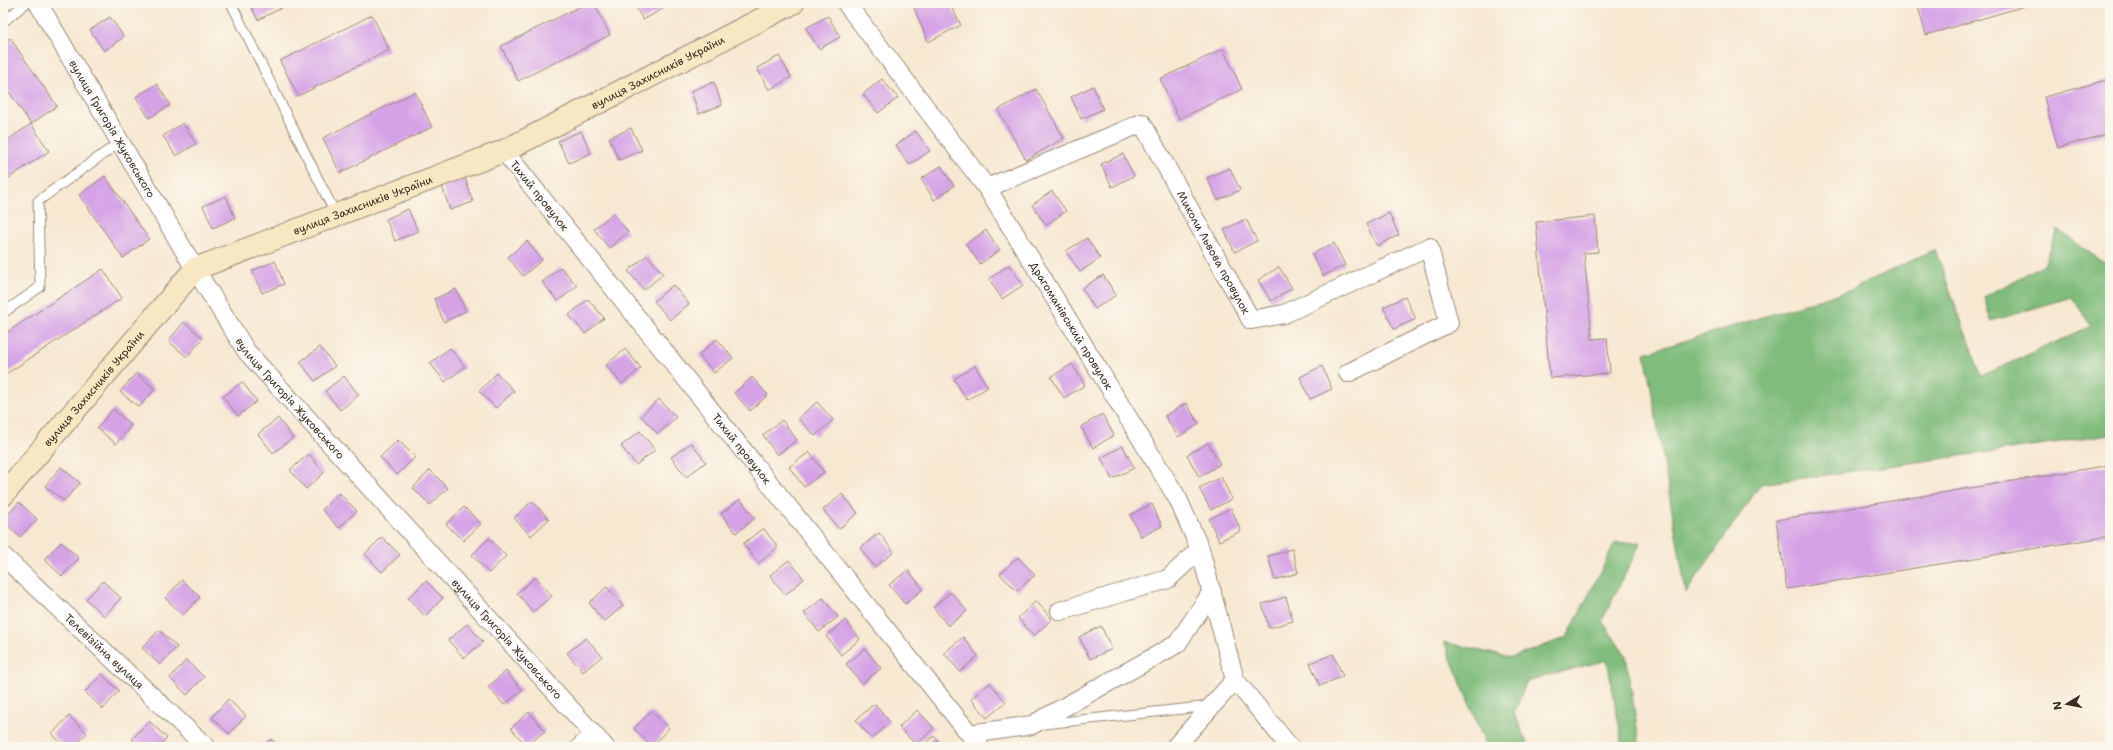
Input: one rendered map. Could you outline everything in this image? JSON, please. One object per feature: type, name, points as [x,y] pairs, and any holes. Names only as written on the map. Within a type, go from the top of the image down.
[{"type":"street","name":"вулиця Григорія Жуковського","points":[[38,3],[195,269],[247,352],[599,741]]},
{"type":"street","name":"вулиця Захисників України","points":[[3,495],[195,269],[504,151],[793,3]]},
{"type":"street","name":"Драгоманівський провулок","points":[[846,3],[987,188],[1178,499],[1200,549],[1235,680]]},
{"type":"street","name":"Миколи Львова провулок","points":[[987,188],[1142,123],[1251,320],[1284,314],[1429,247],[1449,323],[1348,373]]},
{"type":"street","name":"Тихий провулок","points":[[504,151],[975,741]]},
{"type":"street","points":[[1060,610],[1168,579],[1200,549]]},
{"type":"street","name":"Телевізійна вулиця","points":[[3,556],[206,747]]},
{"type":"street","points":[[975,741],[1032,725],[1177,644],[1212,592]]},
{"type":"street","points":[[1175,747],[1235,680],[1290,747]]},
{"type":"street","points":[[580,747],[599,741]]},
{"type":"lane","points":[[3,22],[26,3]]},
{"type":"lane","points":[[231,3],[336,215]]},
{"type":"lane","points":[[3,313],[40,287],[38,201],[120,142]]},
{"type":"lane","points":[[1032,725],[1212,706]]},
{"type":"green space","points":[[2058,230],[2110,267],[2110,435],[1761,484],[1686,593],[1645,353],[1851,290],[1935,249],[1981,376],[2091,326],[2072,297],[1991,321],[1984,297],[2044,265]]},
{"type":"green space","points":[[1641,542],[1602,621],[1626,655],[1640,747],[1623,747],[1607,660],[1527,681],[1514,713],[1529,747],[1487,747],[1444,642],[1511,658],[1567,637],[1615,543]]},
{"type":"building","points":[[249,3],[291,3],[258,20]]},
{"type":"building","points":[[587,3],[594,3],[610,35],[518,81],[501,46]]},
{"type":"building","points":[[634,3],[673,3],[643,20]]},
{"type":"building","points":[[912,3],[949,3],[961,25],[928,42]]},
{"type":"building","points":[[1917,3],[2035,3],[1926,35]]},
{"type":"building","points":[[372,15],[389,50],[298,96],[280,61]]},
{"type":"building","points":[[828,16],[840,37],[819,49],[806,28]]},
{"type":"building","points":[[110,17],[124,37],[104,51],[90,30]]},
{"type":"building","points":[[10,38],[57,106],[31,124],[3,83],[3,43]]},
{"type":"building","points":[[1223,49],[1242,89],[1179,119],[1160,79]]},
{"type":"building","points":[[779,56],[791,77],[769,90],[757,68]]},
{"type":"building","points":[[882,79],[898,98],[878,113],[863,94]]},
{"type":"building","points":[[2110,79],[2110,133],[2058,148],[2044,97]]},
{"type":"building","points":[[714,82],[722,105],[699,114],[691,91]]},
{"type":"building","points":[[157,84],[170,105],[149,118],[136,97]]},
{"type":"building","points":[[1093,86],[1103,109],[1081,119],[1071,97]]},
{"type":"building","points":[[1036,89],[1064,138],[1026,160],[998,110]]},
{"type":"building","points":[[415,92],[432,127],[340,173],[323,138]]},
{"type":"building","points":[[183,123],[196,144],[176,156],[163,136]]},
{"type":"building","points":[[31,124],[49,151],[3,182],[3,143]]},
{"type":"building","points":[[631,128],[642,150],[619,160],[609,138]]},
{"type":"building","points":[[581,131],[591,153],[569,163],[558,141]]},
{"type":"building","points":[[916,131],[930,151],[909,165],[896,145]]},
{"type":"building","points":[[1123,154],[1134,176],[1112,187],[1101,164]]},
{"type":"building","points":[[941,166],[954,186],[934,200],[921,179]]},
{"type":"building","points":[[1230,168],[1240,190],[1218,200],[1207,178]]},
{"type":"building","points":[[105,176],[149,239],[123,258],[79,195]]},
{"type":"building","points":[[465,178],[473,202],[450,210],[442,186]]},
{"type":"building","points":[[1052,191],[1066,211],[1046,225],[1032,205]]},
{"type":"building","points":[[226,196],[235,218],[213,228],[203,206]]},
{"type":"building","points":[[408,209],[418,231],[395,241],[386,219]]},
{"type":"building","points":[[613,213],[628,232],[609,248],[594,229]]},
{"type":"building","points":[[1389,213],[1399,235],[1377,246],[1366,224]]},
{"type":"building","points":[[1595,216],[1598,252],[1584,253],[1592,339],[1607,338],[1610,373],[1550,378],[1536,222]]},
{"type":"building","points":[[1246,219],[1257,241],[1235,252],[1224,230]]},
{"type":"building","points":[[986,230],[1000,250],[980,264],[966,244]]},
{"type":"building","points":[[1087,238],[1100,258],[1080,272],[1066,251]]},
{"type":"building","points":[[527,241],[542,260],[523,276],[508,257]]},
{"type":"building","points":[[1334,243],[1345,265],[1323,276],[1312,254]]},
{"type":"building","points":[[647,255],[663,274],[644,290],[628,271]]},
{"type":"building","points":[[275,261],[284,284],[262,293],[252,271]]},
{"type":"building","points":[[1009,265],[1023,285],[1002,299],[989,279]]},
{"type":"building","points":[[561,267],[577,286],[558,301],[542,282]]},
{"type":"building","points":[[1279,267],[1292,288],[1271,301],[1258,280]]},
{"type":"building","points":[[103,269],[122,298],[3,376],[3,335]]},
{"type":"building","points":[[1103,275],[1116,295],[1095,309],[1082,288]]},
{"type":"building","points":[[673,285],[689,304],[670,320],[654,301]]},
{"type":"building","points":[[456,289],[466,311],[444,322],[434,299]]},
{"type":"building","points":[[1405,297],[1416,319],[1394,329],[1383,307]]},
{"type":"building","points":[[588,299],[604,318],[585,334],[569,315]]},
{"type":"building","points":[[184,322],[203,338],[187,357],[168,341]]},
{"type":"building","points":[[717,339],[733,358],[714,373],[699,355]]},
{"type":"building","points":[[320,347],[335,366],[315,381],[300,362]]},
{"type":"building","points":[[450,348],[465,367],[445,382],[430,363]]},
{"type":"building","points":[[625,349],[641,368],[622,384],[606,365]]},
{"type":"building","points":[[1072,364],[1085,385],[1064,398],[1051,377]]},
{"type":"building","points":[[975,366],[988,387],[967,400],[954,379]]},
{"type":"building","points":[[1322,366],[1332,389],[1310,399],[1300,377]]},
{"type":"building","points":[[136,373],[155,389],[139,407],[120,392]]},
{"type":"building","points":[[497,373],[514,391],[496,408],[479,391]]},
{"type":"building","points":[[344,376],[359,395],[340,410],[325,391]]},
{"type":"building","points":[[752,377],[768,395],[750,411],[734,393]]},
{"type":"building","points":[[242,382],[257,401],[238,416],[223,397]]},
{"type":"building","points":[[659,399],[676,417],[658,434],[641,416]]},
{"type":"building","points":[[817,402],[833,420],[815,436],[798,418]]},
{"type":"building","points":[[1186,403],[1199,424],[1178,437],[1165,416]]},
{"type":"building","points":[[113,409],[131,425],[116,444],[97,428]]},
{"type":"building","points":[[1102,414],[1114,435],[1093,448],[1081,427]]},
{"type":"building","points":[[278,418],[293,438],[273,453],[258,434]]},
{"type":"building","points":[[782,420],[797,440],[777,455],[763,435]]},
{"type":"building","points":[[640,431],[655,450],[636,465],[621,446]]},
{"type":"building","points":[[398,440],[415,457],[397,475],[380,457]]},
{"type":"building","points":[[691,443],[706,462],[686,477],[671,457]]},
{"type":"building","points":[[1208,443],[1220,464],[1199,477],[1187,455]]},
{"type":"building","points":[[1123,446],[1134,468],[1112,479],[1101,458]]},
{"type":"building","points":[[809,452],[824,472],[804,487],[789,467]]},
{"type":"building","points":[[309,454],[324,473],[306,489],[290,470]]},
{"type":"building","points":[[2110,465],[2110,536],[1787,589],[1776,520]]},
{"type":"building","points":[[61,467],[80,483],[64,501],[45,486]]},
{"type":"building","points":[[430,470],[448,488],[430,505],[413,488]]},
{"type":"building","points":[[1221,477],[1232,499],[1211,510],[1199,488]]},
{"type":"building","points":[[339,493],[357,511],[339,528],[322,510]]},
{"type":"building","points":[[842,494],[858,513],[839,529],[823,510]]},
{"type":"building","points":[[740,499],[755,518],[736,533],[721,514]]},
{"type":"building","points":[[532,501],[549,519],[531,536],[514,518]]},
{"type":"building","points":[[19,502],[37,519],[20,537],[3,521]]},
{"type":"building","points":[[1152,504],[1162,526],[1141,537],[1130,515]]},
{"type":"building","points":[[464,507],[481,524],[463,541],[446,524]]},
{"type":"building","points":[[1231,508],[1241,531],[1219,541],[1209,519]]},
{"type":"building","points":[[763,528],[778,547],[759,563],[743,544]]},
{"type":"building","points":[[879,533],[894,552],[875,567],[860,548]]},
{"type":"building","points":[[382,537],[400,555],[382,572],[365,554]]},
{"type":"building","points":[[489,538],[506,556],[489,573],[472,555]]},
{"type":"building","points":[[61,542],[79,558],[62,576],[44,559]]},
{"type":"building","points":[[1292,549],[1298,573],[1275,580],[1268,556]]},
{"type":"building","points":[[1018,557],[1035,575],[1017,591],[1000,574]]},
{"type":"building","points":[[789,560],[804,579],[785,595],[770,575]]},
{"type":"building","points":[[908,570],[923,589],[905,604],[889,585]]},
{"type":"building","points":[[536,577],[552,596],[533,612],[517,593]]},
{"type":"building","points":[[182,580],[200,597],[183,615],[165,598]]},
{"type":"building","points":[[103,581],[121,598],[104,616],[86,599]]},
{"type":"building","points":[[426,581],[443,598],[425,616],[408,598]]},
{"type":"building","points":[[607,587],[623,606],[604,622],[589,603]]},
{"type":"building","points":[[951,592],[967,611],[948,626],[933,607]]},
{"type":"building","points":[[1286,597],[1293,621],[1269,628],[1262,604]]},
{"type":"building","points":[[823,598],[838,617],[819,632],[804,613]]},
{"type":"building","points":[[1036,601],[1052,619],[1034,636],[1018,618]]},
{"type":"building","points":[[845,620],[860,639],[841,655],[826,636]]},
{"type":"building","points":[[467,624],[483,642],[464,658],[448,640]]},
{"type":"building","points":[[1101,626],[1112,649],[1090,659],[1079,637]]},
{"type":"building","points":[[159,630],[177,647],[160,665],[142,648]]},
{"type":"building","points":[[963,637],[978,656],[960,672],[944,653]]},
{"type":"building","points":[[586,638],[602,656],[583,672],[567,653]]},
{"type":"building","points":[[865,649],[881,668],[862,684],[846,664]]},
{"type":"building","points":[[1333,654],[1343,676],[1320,686],[1310,663]]},
{"type":"building","points":[[186,660],[204,677],[187,695],[170,678]]},
{"type":"building","points":[[506,671],[522,690],[504,705],[488,687]]},
{"type":"building","points":[[102,674],[119,691],[103,709],[85,692]]},
{"type":"building","points":[[990,683],[1006,702],[987,718],[971,699]]},
{"type":"building","points":[[228,699],[246,716],[229,734],[212,717]]},
{"type":"building","points":[[874,704],[890,722],[872,739],[856,720]]},
{"type":"building","points":[[917,710],[934,728],[916,745],[899,727]]},
{"type":"building","points":[[651,711],[669,728],[652,746],[634,729]]},
{"type":"building","points":[[529,712],[545,731],[526,746],[511,728]]},
{"type":"building","points":[[69,716],[87,733],[73,747],[66,747],[52,734]]},
{"type":"building","points":[[149,721],[167,738],[158,747],[141,747],[132,739]]},
{"type":"building","points":[[934,736],[943,747],[921,747]]},
{"type":"building","points":[[270,739],[279,747],[263,747]]}]
